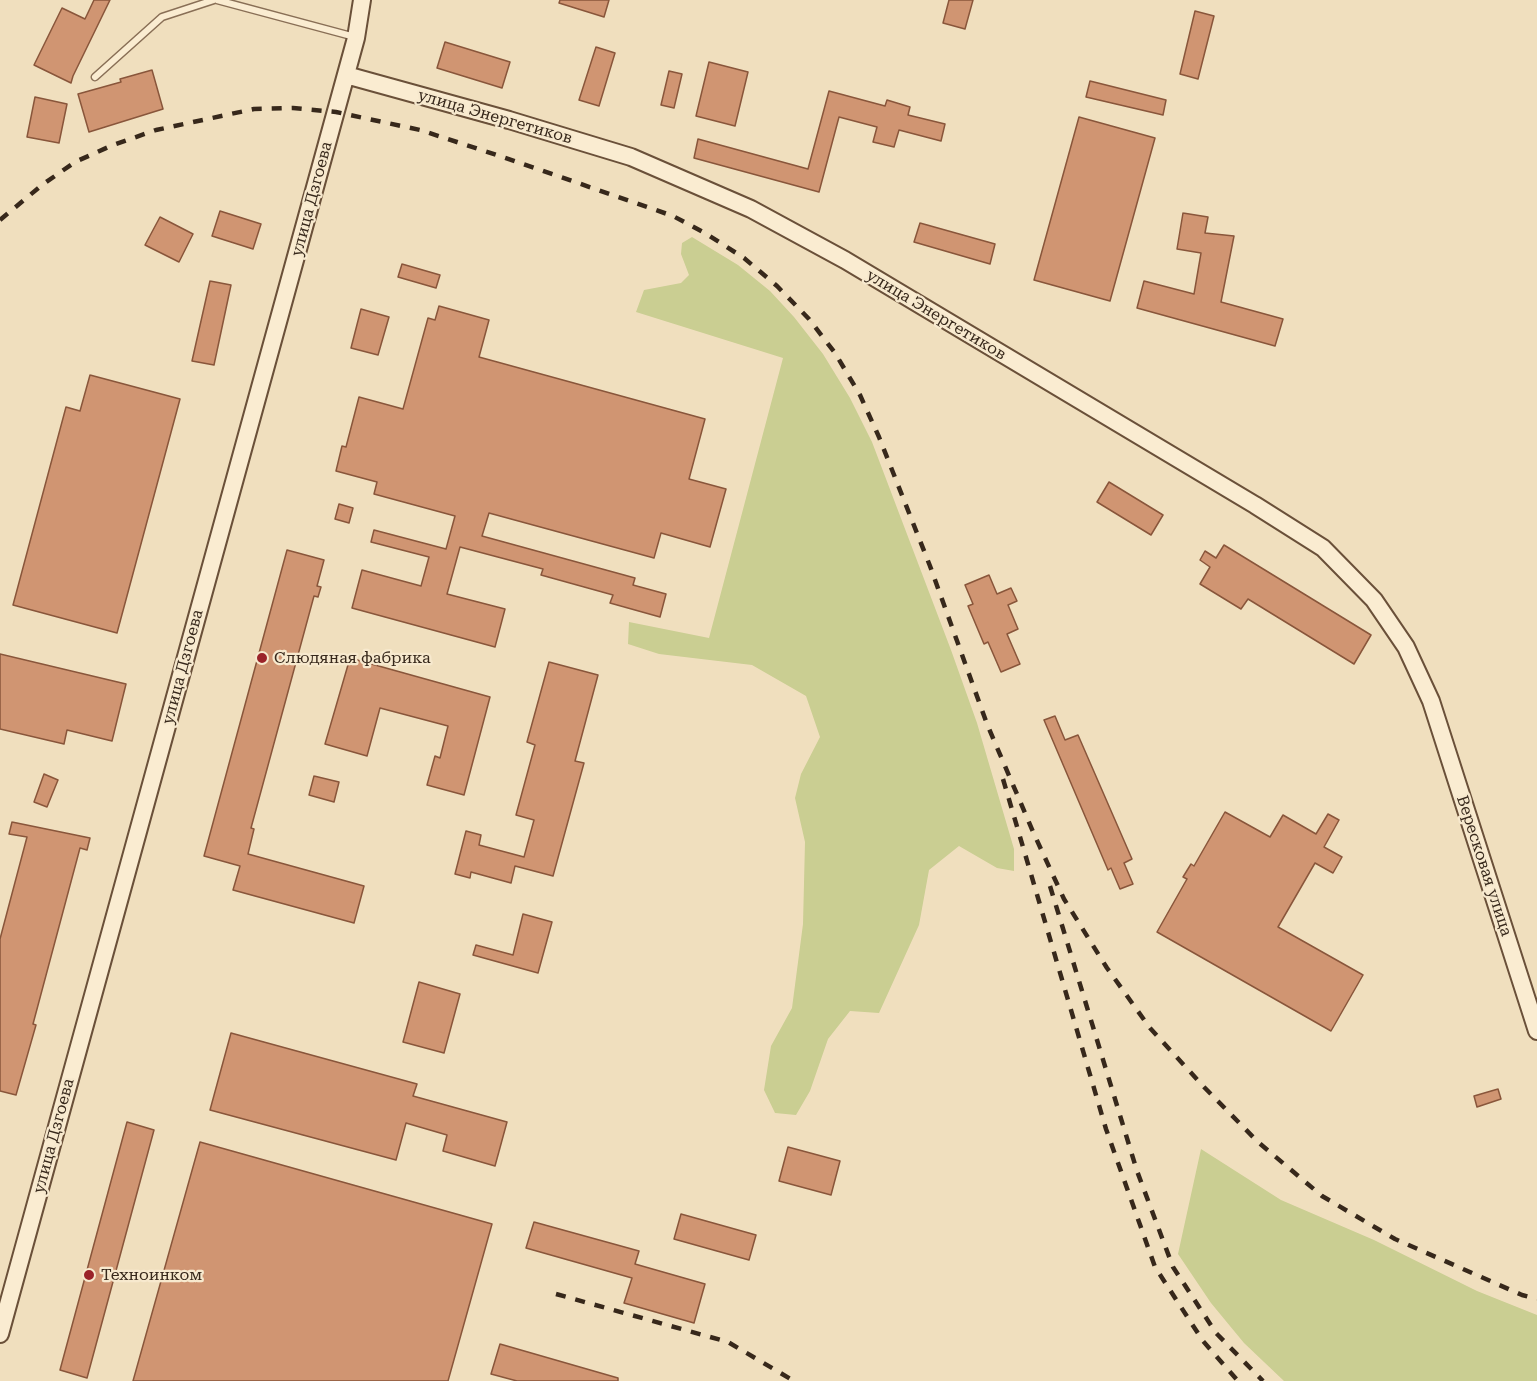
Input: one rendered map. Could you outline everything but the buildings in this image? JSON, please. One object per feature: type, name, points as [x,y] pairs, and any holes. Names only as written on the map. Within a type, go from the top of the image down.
[{"type":"street","name":"улица Дзгоева","points":[[0,1334],[346,75],[356,38],[362,0]]},
{"type":"street","name":"улица Энергетиков","points":[[346,75],[509,120],[631,157],[751,209],[845,260],[1323,548],[1374,600],[1406,647],[1431,701]]},
{"type":"street","name":"Вересковая улица","points":[[1431,701],[1537,1031]]},
{"type":"lane","points":[[95,77],[162,17],[216,0],[356,38]]},
{"type":"green space","points":[[692,237],[738,265],[770,291],[823,354],[850,398],[872,442],[951,650],[977,723],[1014,849],[1014,871],[997,868],[959,846],[929,870],[919,925],[879,1013],[850,1011],[828,1039],[810,1091],[796,1115],[775,1113],[764,1090],[771,1046],[792,1008],[803,924],[805,842],[795,798],[801,774],[820,737],[806,696],[752,665],[659,654],[628,644],[629,622],[709,638],[783,358],[636,312],[644,290],[681,283],[689,275],[681,254],[682,243]]},
{"type":"green space","points":[[1201,1149],[1281,1200],[1374,1240],[1477,1291],[1537,1315],[1537,1381],[1284,1381],[1244,1343],[1211,1303],[1178,1254]]},
{"type":"railway","points":[[0,220],[42,185],[75,162],[113,145],[156,130],[254,109],[293,108],[336,112],[420,130],[503,157],[673,216],[744,258],[777,286],[809,319],[835,353],[860,395],[930,566],[987,724],[1034,834],[1064,899],[1107,968],[1150,1028],[1258,1142],[1322,1196],[1395,1239],[1522,1295],[1537,1299]]},
{"type":"railway","points":[[1003,779],[1106,1129],[1155,1267],[1203,1341],[1238,1381]]},
{"type":"railway","points":[[1050,886],[1137,1171],[1173,1267],[1216,1333],[1263,1381]]},
{"type":"railway","points":[[556,1294],[728,1342],[794,1381]]},
{"type":"place","name":"Слюдяная фабрика","points":[[262,658]]},
{"type":"place","name":"Техноинком","points":[[89,1275]]}]
